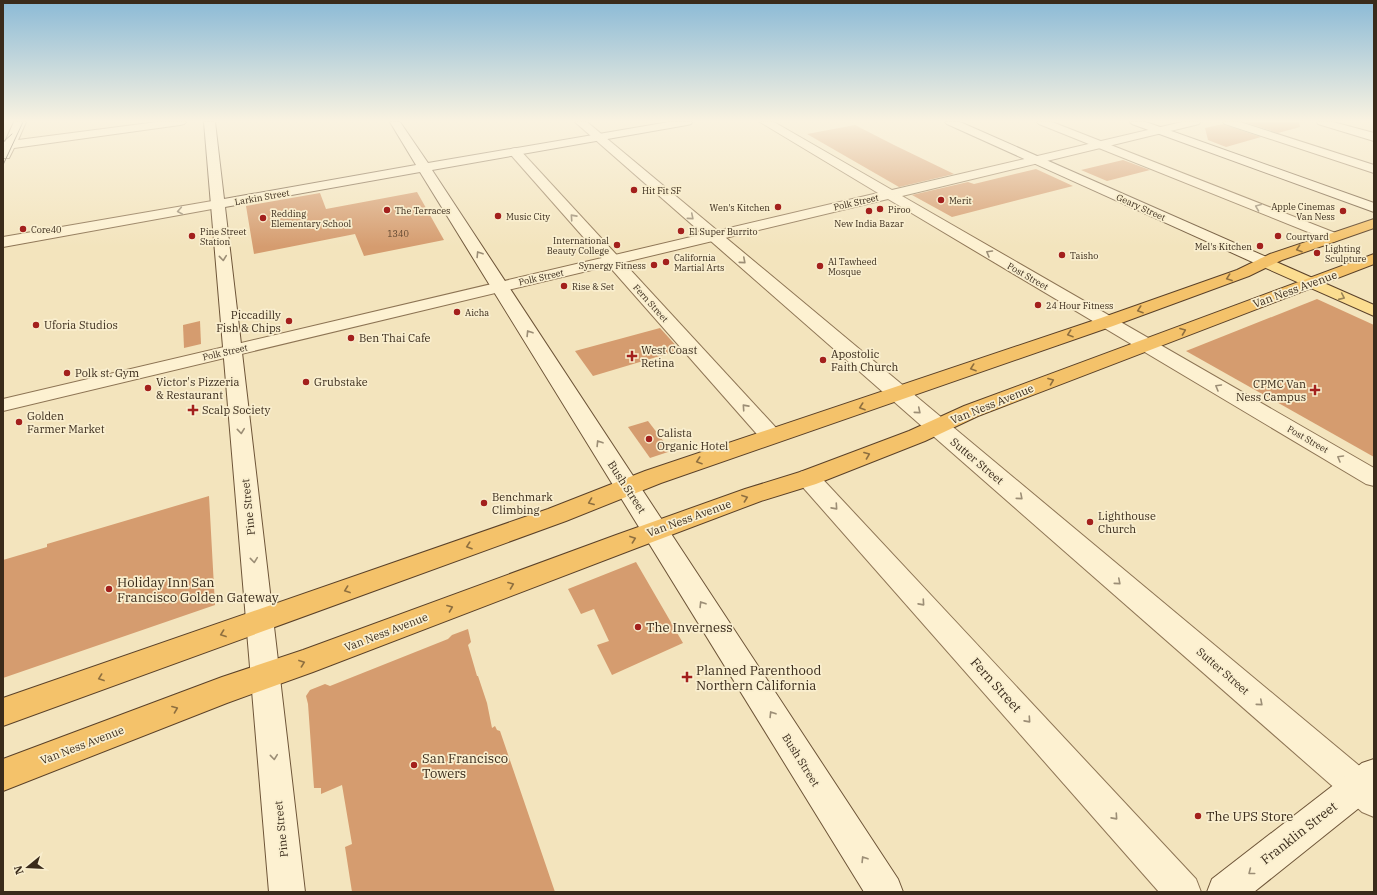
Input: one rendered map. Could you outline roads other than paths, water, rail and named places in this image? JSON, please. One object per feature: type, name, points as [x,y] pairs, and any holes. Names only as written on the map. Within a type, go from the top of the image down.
[{"type":"highway","points":[[3,712],[557,515],[771,436],[824,420],[1107,322],[1243,273],[1265,262],[1374,223]]},
{"type":"highway","name":"Van Ness Avenue","points":[[3,775],[194,701],[266,676],[753,495],[808,478],[917,436],[971,410],[1374,259]]},
{"type":"main road","points":[[1265,262],[1374,311]]},
{"type":"street","name":"Pine Street","points":[[214,164],[287,892]]},
{"type":"street","name":"Bush Street","points":[[421,164],[885,892]]},
{"type":"street","name":"Larkin Street","points":[[3,242],[448,164]]},
{"type":"street","name":"Fern Street","points":[[526,164],[771,436]]},
{"type":"street","name":"Sutter Street","points":[[629,164],[937,427],[1369,787]]},
{"type":"street","name":"Post Street","points":[[838,164],[1374,478]]},
{"type":"street","name":"Polk Street","points":[[3,405],[1019,164]]},
{"type":"street","name":"Geary Street","points":[[1043,164],[1265,262]]},
{"type":"street","points":[[1150,164],[1333,237]]},
{"type":"street","points":[[1252,164],[1374,208]]},
{"type":"street","points":[[1355,164],[1374,170]]},
{"type":"street","name":"Fern Street","points":[[808,478],[1184,892]]},
{"type":"street","name":"Franklin Street","points":[[1225,892],[1369,787]]},
{"type":"place","name":"Hit Fit SF","points":[[634,190]]},
{"type":"place","name":"Merit","points":[[941,200]]},
{"type":"place","name":"Wen's Kitchen","points":[[778,207]]},
{"type":"place","name":"Piroo","points":[[880,209]]},
{"type":"place","name":"The Terraces","points":[[387,210]]},
{"type":"place","name":"New India Bazar","points":[[869,211]]},
{"type":"place","name":"Apple Cinemas Van Ness","points":[[1343,211]]},
{"type":"place","name":"Music City","points":[[498,216]]},
{"type":"place","name":"Redding Elementary School","points":[[263,218]]},
{"type":"place","name":"Core40","points":[[23,229]]},
{"type":"place","name":"El Super Burrito","points":[[681,231]]},
{"type":"place","name":"Pine Street Station","points":[[192,236]]},
{"type":"place","name":"Courtyard","points":[[1278,236]]},
{"type":"place","name":"International Beauty College","points":[[617,245]]},
{"type":"place","name":"Mel's Kitchen","points":[[1260,246]]},
{"type":"place","name":"Lighting Sculpture","points":[[1317,253]]},
{"type":"place","name":"Taisho","points":[[1062,255]]},
{"type":"place","name":"California Martial Arts","points":[[666,262]]},
{"type":"place","name":"Synergy Fitness","points":[[654,265]]},
{"type":"place","name":"Al Tawheed Mosque","points":[[820,266]]},
{"type":"place","name":"Rise & Set","points":[[564,286]]},
{"type":"place","name":"24 Hour Fitness","points":[[1038,305]]},
{"type":"place","name":"Aicha","points":[[457,312]]},
{"type":"place","name":"Piccadilly Fish & Chips","points":[[289,321]]},
{"type":"place","name":"Uforia Studios","points":[[36,325]]},
{"type":"place","name":"Ben Thai Cafe","points":[[351,338]]},
{"type":"place","name":"West Coast Retina","points":[[632,356]]},
{"type":"place","name":"Apostolic Faith Church","points":[[823,360]]},
{"type":"place","name":"Polk st. Gym","points":[[67,373]]},
{"type":"place","name":"Grubstake","points":[[306,382]]},
{"type":"place","name":"Victor's Pizzeria & Restaurant","points":[[148,388]]},
{"type":"place","name":"CPMC Van Ness Campus","points":[[1315,390]]},
{"type":"place","name":"Scalp Society","points":[[193,410]]},
{"type":"place","name":"Golden Farmer Market","points":[[19,422]]},
{"type":"place","name":"Calista Organic Hotel","points":[[649,439]]},
{"type":"place","name":"Benchmark Climbing","points":[[484,503]]},
{"type":"place","name":"Lighthouse Church","points":[[1090,522]]},
{"type":"place","name":"Holiday Inn San Francisco Golden Gateway","points":[[109,589]]},
{"type":"place","name":"The Inverness","points":[[638,627]]},
{"type":"place","name":"Planned Parenthood Northern California","points":[[687,677]]},
{"type":"place","name":"San Francisco Towers","points":[[414,765]]},
{"type":"place","name":"The UPS Store","points":[[1198,816]]}]
